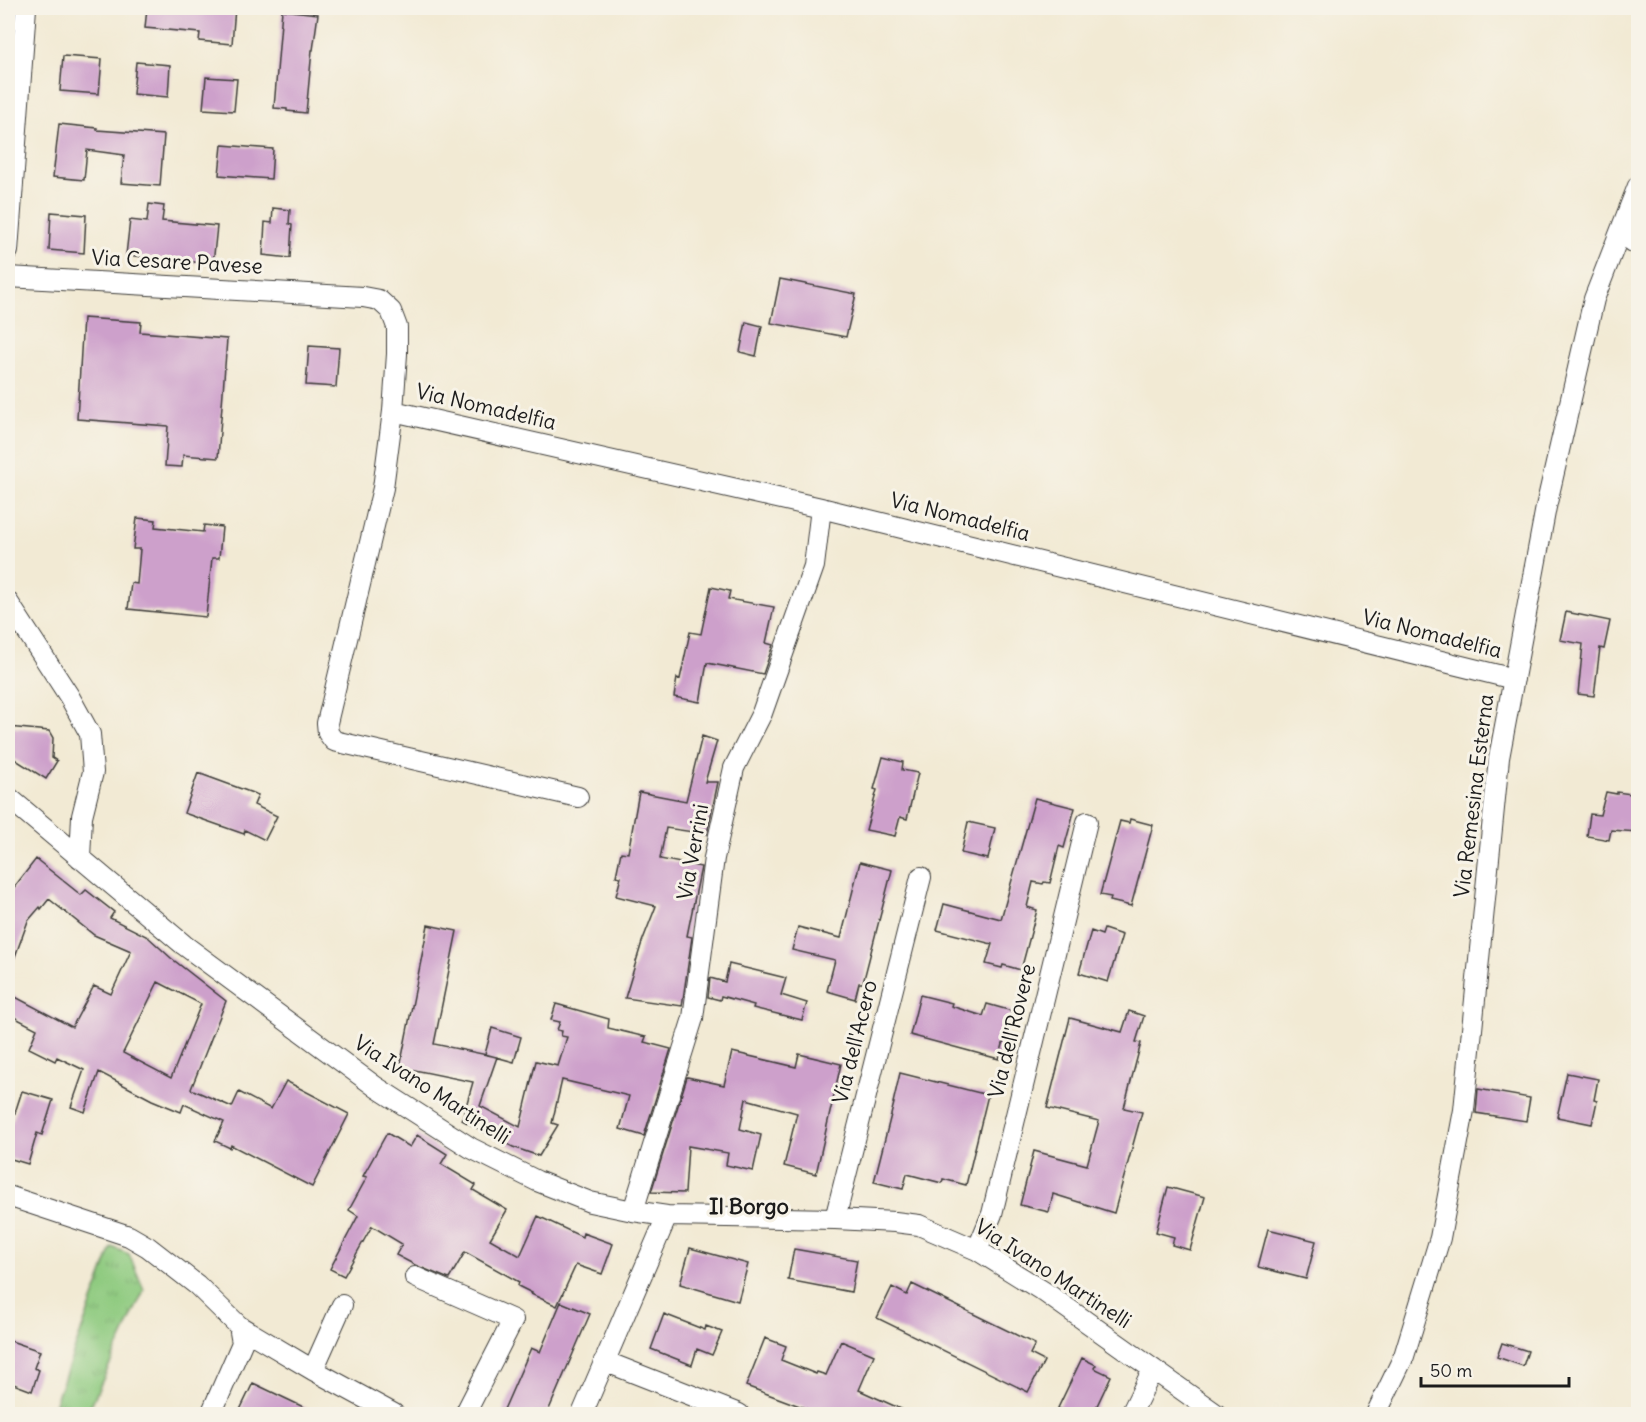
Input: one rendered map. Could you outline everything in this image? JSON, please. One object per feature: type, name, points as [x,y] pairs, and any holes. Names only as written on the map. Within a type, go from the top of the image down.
[{"type":"street","points":[[8,251],[11,142],[26,8]]},
{"type":"street","name":"Via Remesina Esterna","points":[[1376,1414],[1404,1356],[1440,1238],[1464,1110],[1499,758],[1546,507],[1594,299],[1638,186]]},
{"type":"street","points":[[1620,234],[1638,245]]},
{"type":"street","name":"Via Cesare Pavese","points":[[8,277],[343,295],[379,300],[391,311],[397,327],[393,411],[384,488],[327,723],[328,733],[334,741],[578,797]]},
{"type":"street","name":"Via Nomadelfia","points":[[393,411],[821,508],[1514,679]]},
{"type":"street","name":"Via Verrini","points":[[633,1212],[693,1018],[714,858],[734,768],[762,713],[814,566],[821,508]]},
{"type":"street","points":[[8,602],[69,696],[90,734],[93,772],[82,816],[80,858]]},
{"type":"street","name":"Via Ivano Martinelli","points":[[8,796],[184,945],[376,1087],[471,1148],[537,1181],[590,1202],[633,1212],[667,1216],[835,1219],[920,1225],[977,1250],[1046,1293],[1216,1414]]},
{"type":"street","name":"Via dell'Rovere","points":[[977,1250],[992,1214],[1087,822]]},
{"type":"street","name":"Via dell'Acero","points":[[835,1219],[921,877]]},
{"type":"street","points":[[8,1196],[129,1236],[148,1247],[197,1285],[239,1326],[394,1414]]},
{"type":"street","points":[[582,1414],[667,1216]]},
{"type":"street","points":[[415,1277],[513,1320],[465,1414]]},
{"type":"street","points":[[313,1370],[342,1305]]},
{"type":"street","points":[[211,1414],[242,1343],[239,1326]]},
{"type":"street","points":[[604,1361],[739,1414]]},
{"type":"street","points":[[1131,1414],[1153,1369]]},
{"type":"green space","points":[[112,1247],[129,1254],[144,1290],[87,1414],[51,1414]]},
{"type":"building","points":[[147,8],[235,8],[232,44],[199,41],[200,33],[145,28]]},
{"type":"building","points":[[282,10],[318,14],[306,113],[274,108]]},
{"type":"building","points":[[63,56],[102,59],[99,94],[60,91]]},
{"type":"building","points":[[136,62],[170,65],[168,97],[133,94]]},
{"type":"building","points":[[206,77],[237,79],[234,111],[203,109]]},
{"type":"building","points":[[59,124],[97,128],[97,130],[164,135],[160,186],[121,183],[124,155],[87,150],[84,180],[53,177]]},
{"type":"building","points":[[222,145],[273,149],[271,179],[219,175]]},
{"type":"building","points":[[149,204],[164,206],[162,221],[217,226],[213,264],[126,255],[130,220],[147,222]]},
{"type":"building","points":[[273,208],[290,210],[289,224],[292,225],[290,258],[263,255],[265,222],[272,223]]},
{"type":"building","points":[[51,212],[86,215],[84,253],[49,250]]},
{"type":"building","points":[[780,279],[856,294],[846,337],[771,323]]},
{"type":"building","points":[[83,318],[141,322],[140,332],[227,339],[218,458],[183,455],[182,467],[165,466],[168,426],[77,419]]},
{"type":"building","points":[[746,322],[762,326],[756,356],[740,352]]},
{"type":"building","points":[[309,346],[339,348],[336,387],[306,385]]},
{"type":"building","points":[[137,518],[156,520],[155,527],[203,532],[204,525],[222,527],[219,558],[212,558],[206,617],[128,609],[131,583],[137,584],[140,549],[133,549]]},
{"type":"building","points":[[711,587],[730,591],[728,599],[774,607],[766,643],[773,645],[763,674],[707,663],[700,702],[674,697],[690,632],[701,634]]},
{"type":"building","points":[[1566,612],[1610,621],[1604,649],[1600,648],[1594,696],[1578,694],[1583,644],[1560,640]]},
{"type":"building","points":[[8,727],[49,731],[53,738],[52,758],[57,761],[46,779],[8,755]]},
{"type":"building","points":[[702,736],[717,741],[705,782],[718,782],[707,834],[666,828],[660,859],[701,867],[687,936],[692,937],[682,1006],[625,998],[656,906],[616,896],[621,877],[616,876],[621,852],[628,853],[639,792],[686,801]]},
{"type":"building","points":[[883,757],[903,762],[902,770],[918,773],[907,819],[900,817],[895,836],[866,830]]},
{"type":"building","points":[[198,773],[258,795],[254,805],[277,816],[265,840],[245,830],[244,834],[184,813]]},
{"type":"building","points":[[1606,792],[1638,795],[1638,832],[1611,830],[1609,840],[1587,836],[1590,814],[1600,815]]},
{"type":"building","points":[[1035,798],[1075,808],[1064,848],[1059,846],[1050,883],[1033,882],[1027,907],[1037,910],[1021,970],[1003,965],[1002,968],[986,964],[992,944],[937,930],[944,904],[1001,919]]},
{"type":"building","points":[[1130,819],[1153,825],[1131,906],[1110,901],[1111,897],[1100,895],[1120,821],[1129,823]]},
{"type":"building","points":[[968,822],[995,828],[988,859],[961,853]]},
{"type":"building","points":[[36,859],[81,895],[86,890],[114,912],[110,918],[148,937],[226,1001],[191,1089],[232,1107],[239,1092],[271,1109],[286,1081],[349,1114],[312,1187],[231,1145],[230,1148],[215,1141],[224,1122],[184,1104],[181,1112],[152,1100],[99,1072],[85,1112],[71,1107],[84,1070],[57,1057],[55,1061],[29,1048],[37,1029],[8,1014],[8,993],[72,1027],[94,986],[111,994],[131,951],[94,935],[49,899],[28,921],[8,973],[8,895]],"holes":[[[158,982],[201,1004],[171,1078],[123,1053]]]},
{"type":"building","points":[[860,862],[892,870],[863,983],[859,983],[855,999],[827,991],[835,960],[792,950],[798,927],[841,938]]},
{"type":"building","points":[[428,925],[457,931],[434,1044],[497,1057],[480,1106],[520,1127],[536,1061],[558,1066],[567,1037],[561,1036],[562,1031],[557,1030],[560,1022],[551,1020],[556,1004],[609,1019],[608,1028],[646,1037],[644,1042],[671,1049],[644,1136],[620,1129],[629,1096],[562,1080],[552,1123],[558,1125],[539,1156],[513,1147],[462,1120],[473,1082],[400,1067]]},
{"type":"building","points":[[1104,929],[1122,935],[1108,982],[1079,973],[1091,931],[1102,935]]},
{"type":"building","points":[[729,964],[786,978],[781,995],[807,1003],[802,1020],[753,1008],[754,1005],[721,996],[720,1000],[708,997],[710,978],[725,982]]},
{"type":"building","points":[[920,995],[952,1003],[951,1006],[983,1016],[987,1004],[1012,1011],[999,1059],[910,1035]]},
{"type":"building","points":[[1129,1011],[1144,1016],[1136,1042],[1141,1043],[1124,1108],[1142,1112],[1114,1213],[1053,1194],[1049,1212],[1020,1205],[1034,1151],[1087,1165],[1099,1121],[1047,1108],[1070,1018],[1122,1032]]},
{"type":"building","points":[[492,1028],[521,1037],[514,1062],[485,1054]]},
{"type":"building","points":[[732,1052],[796,1067],[799,1054],[841,1064],[816,1174],[784,1166],[797,1113],[746,1099],[740,1129],[761,1135],[753,1171],[726,1165],[728,1153],[688,1146],[685,1193],[651,1192],[687,1077],[724,1085]]},
{"type":"building","points":[[900,1073],[988,1095],[966,1185],[943,1179],[942,1183],[907,1174],[903,1189],[874,1182]]},
{"type":"building","points":[[1567,1073],[1598,1079],[1594,1100],[1597,1101],[1592,1124],[1557,1117]]},
{"type":"building","points":[[1478,1089],[1530,1098],[1526,1121],[1476,1113]]},
{"type":"building","points":[[22,1091],[53,1100],[42,1135],[37,1133],[28,1164],[8,1158],[8,1120],[12,1122]]},
{"type":"building","points":[[387,1133],[410,1147],[417,1135],[447,1154],[441,1164],[476,1185],[473,1190],[507,1210],[490,1239],[520,1256],[538,1216],[582,1237],[583,1233],[613,1244],[602,1274],[576,1265],[557,1306],[531,1294],[518,1286],[519,1282],[465,1252],[449,1279],[415,1265],[396,1255],[402,1244],[372,1226],[344,1276],[330,1269],[358,1216],[349,1210],[367,1177],[363,1176]]},
{"type":"building","points":[[1168,1187],[1205,1197],[1190,1250],[1172,1245],[1174,1237],[1156,1232]]},
{"type":"building","points":[[1268,1229],[1316,1241],[1306,1279],[1258,1267]]},
{"type":"building","points":[[690,1248],[748,1264],[738,1301],[680,1284]]},
{"type":"building","points":[[794,1249],[857,1260],[851,1292],[788,1280]]},
{"type":"building","points":[[912,1284],[1035,1344],[1030,1354],[1044,1361],[1028,1392],[877,1318],[892,1287],[907,1295]]},
{"type":"building","points":[[561,1302],[590,1314],[547,1414],[502,1414],[531,1348],[540,1352]]},
{"type":"building","points":[[664,1314],[705,1330],[706,1326],[722,1332],[712,1355],[697,1349],[692,1365],[651,1349]]},
{"type":"building","points":[[765,1338],[786,1346],[781,1360],[816,1374],[817,1372],[826,1375],[841,1341],[874,1355],[859,1390],[912,1414],[821,1414],[746,1386]]},
{"type":"building","points":[[8,1340],[40,1351],[34,1368],[39,1370],[32,1391],[8,1382]]},
{"type":"building","points":[[1502,1343],[1528,1351],[1523,1366],[1497,1357]]},
{"type":"building","points":[[1082,1358],[1096,1365],[1094,1368],[1111,1376],[1093,1414],[1060,1414],[1062,1410],[1058,1408]]},
{"type":"building","points":[[253,1383],[318,1414],[238,1414]]},
{"type":"district","name":"Il Borgo","points":[[749,1206]]}]
